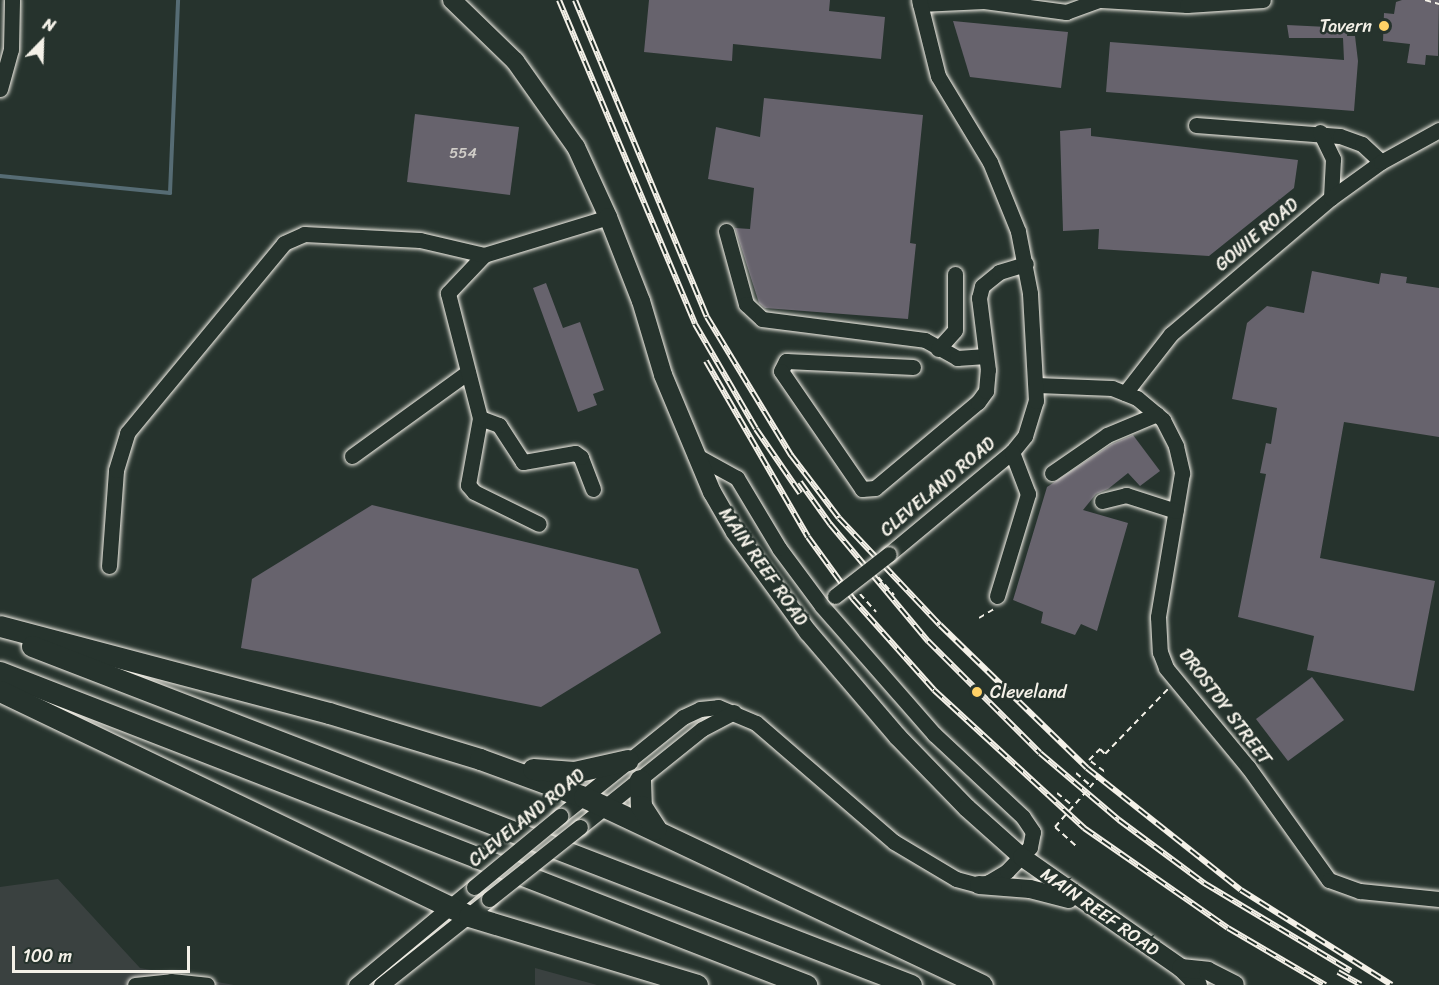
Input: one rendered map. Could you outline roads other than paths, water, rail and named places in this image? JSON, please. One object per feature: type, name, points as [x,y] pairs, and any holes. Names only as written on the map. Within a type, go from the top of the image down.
[{"type":"highway","points":[[0,626],[419,740],[559,773],[628,760]]},
{"type":"highway","points":[[0,633],[911,985]]},
{"type":"highway","points":[[0,672],[806,985]]},
{"type":"highway","points":[[0,691],[460,911],[697,985]]},
{"type":"highway","points":[[419,740],[584,796],[982,985]]},
{"type":"highway","points":[[640,780],[641,806],[657,831]]},
{"type":"main road","name":"MAIN REEF ROAD","points":[[452,0],[490,33],[543,96],[576,147],[609,217],[696,455],[735,532],[808,633],[897,736],[1022,857],[1181,968],[1198,985]]},
{"type":"main road","points":[[979,885],[1044,891],[1091,906]]},
{"type":"main road","name":"MAIN REEF ROAD","points":[[1181,968],[1208,971],[1235,985]]},
{"type":"street","points":[[0,89],[11,49],[12,0]]},
{"type":"street","points":[[920,2],[984,1],[1066,12],[1100,0],[1187,5],[1263,0]]},
{"type":"street","name":"CLEVELAND ROAD","points":[[822,606],[1012,452],[1029,426],[1037,385],[1026,264],[1000,183],[938,76],[920,2]]},
{"type":"street","points":[[1196,125],[1320,132],[1362,144],[1381,162]]},
{"type":"street","name":"GOWIE ROAD","points":[[1125,393],[1171,333],[1331,198],[1381,162],[1437,131]]},
{"type":"street","points":[[1320,132],[1333,159],[1331,198]]},
{"type":"street","points":[[539,524],[474,492],[468,486],[480,418],[448,293],[484,255],[609,217]]},
{"type":"street","points":[[726,231],[746,304],[762,319],[925,340],[957,358],[986,356]]},
{"type":"street","points":[[110,566],[116,470],[126,434],[284,243],[304,234],[397,239],[430,241],[484,255]]},
{"type":"street","points":[[913,367],[786,361],[781,371],[862,489],[869,490],[978,402],[988,382],[978,298],[982,286],[999,272],[1026,264]]},
{"type":"street","points":[[938,349],[955,330],[955,274]]},
{"type":"street","points":[[352,456],[468,372]]},
{"type":"street","name":"DROSTDY STREET","points":[[1037,385],[1097,384],[1125,393],[1157,414],[1171,433],[1181,461],[1176,511],[1158,617],[1160,652],[1176,680],[1248,767],[1329,880],[1360,891],[1439,899]]},
{"type":"street","points":[[1052,473],[1107,435],[1157,414]]},
{"type":"street","points":[[480,418],[499,425],[523,462],[575,453],[581,457],[593,489]]},
{"type":"street","points":[[997,596],[1028,494],[1012,452]]},
{"type":"street","points":[[696,455],[737,478],[779,548],[822,606],[934,734],[1023,817],[1033,838],[1022,857],[998,878],[979,885]]},
{"type":"street","points":[[1102,501],[1126,495],[1176,511]]},
{"type":"street","name":"CLEVELAND ROAD","points":[[384,983],[460,911],[474,887],[628,760],[693,711],[718,707],[734,712],[768,733],[894,842],[940,871],[979,885]]},
{"type":"street","name":"CLEVELAND ROAD","points":[[356,985],[379,966],[460,911],[489,899],[702,729],[734,712]]},
{"type":"street","points":[[135,985],[171,981],[207,985]]},
{"type":"waterway","points":[[0,176],[170,193],[178,0]]},
{"type":"railway","points":[[559,0],[695,324],[756,429],[800,493]]},
{"type":"railway","points":[[575,0],[707,317],[791,455],[839,518],[940,625],[1087,768],[1241,890],[1392,985]]},
{"type":"railway","points":[[706,361],[808,537],[853,599],[934,690],[1084,828],[1228,928],[1325,985]]},
{"type":"railway","points":[[800,482],[830,524],[928,641],[1040,753],[1119,820],[1204,883],[1351,971]]},
{"type":"railway","points":[[1338,972],[1361,985]]},
{"type":"place","name":"Tavern","points":[[1384,26]]},
{"type":"place","name":"Cleveland","points":[[977,692]]}]
